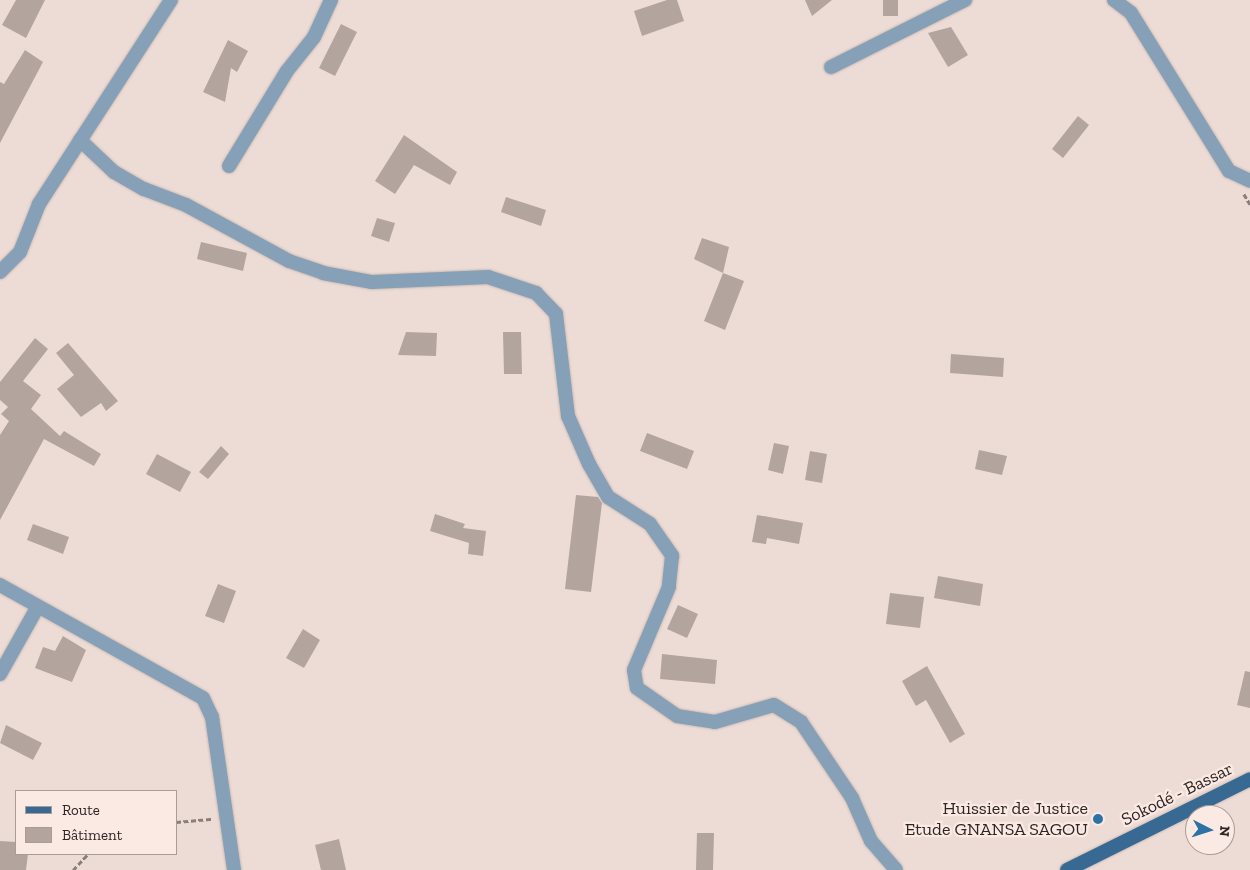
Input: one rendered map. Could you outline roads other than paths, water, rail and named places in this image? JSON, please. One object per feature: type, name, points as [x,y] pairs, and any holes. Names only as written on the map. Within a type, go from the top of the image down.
[{"type":"main road","name":"Sokodé - Bassar","points":[[1067,870],[1085,866],[1250,779]]},
{"type":"street","points":[[0,272],[20,252],[30,220],[172,0]]},
{"type":"street","points":[[229,166],[287,71],[314,37],[332,0]]},
{"type":"street","points":[[830,67],[937,5],[965,0]]},
{"type":"street","points":[[1114,0],[1131,13]]},
{"type":"street","points":[[1123,0],[1228,171],[1250,182]]},
{"type":"street","points":[[80,140],[114,172],[144,190],[186,205],[288,261],[323,273],[372,282],[488,277],[536,293],[556,314],[568,416],[589,464],[608,498],[650,524],[672,556],[669,588],[634,670],[637,688],[677,716],[715,722],[774,705],[801,722],[852,798],[871,841],[896,870]]},
{"type":"street","points":[[0,585],[37,608],[204,698],[212,717],[234,870]]},
{"type":"street","points":[[0,674],[37,608]]},
{"type":"place","name":"Huissier de Justice Etude GNANSA SAGOU","points":[[1098,819]]}]
